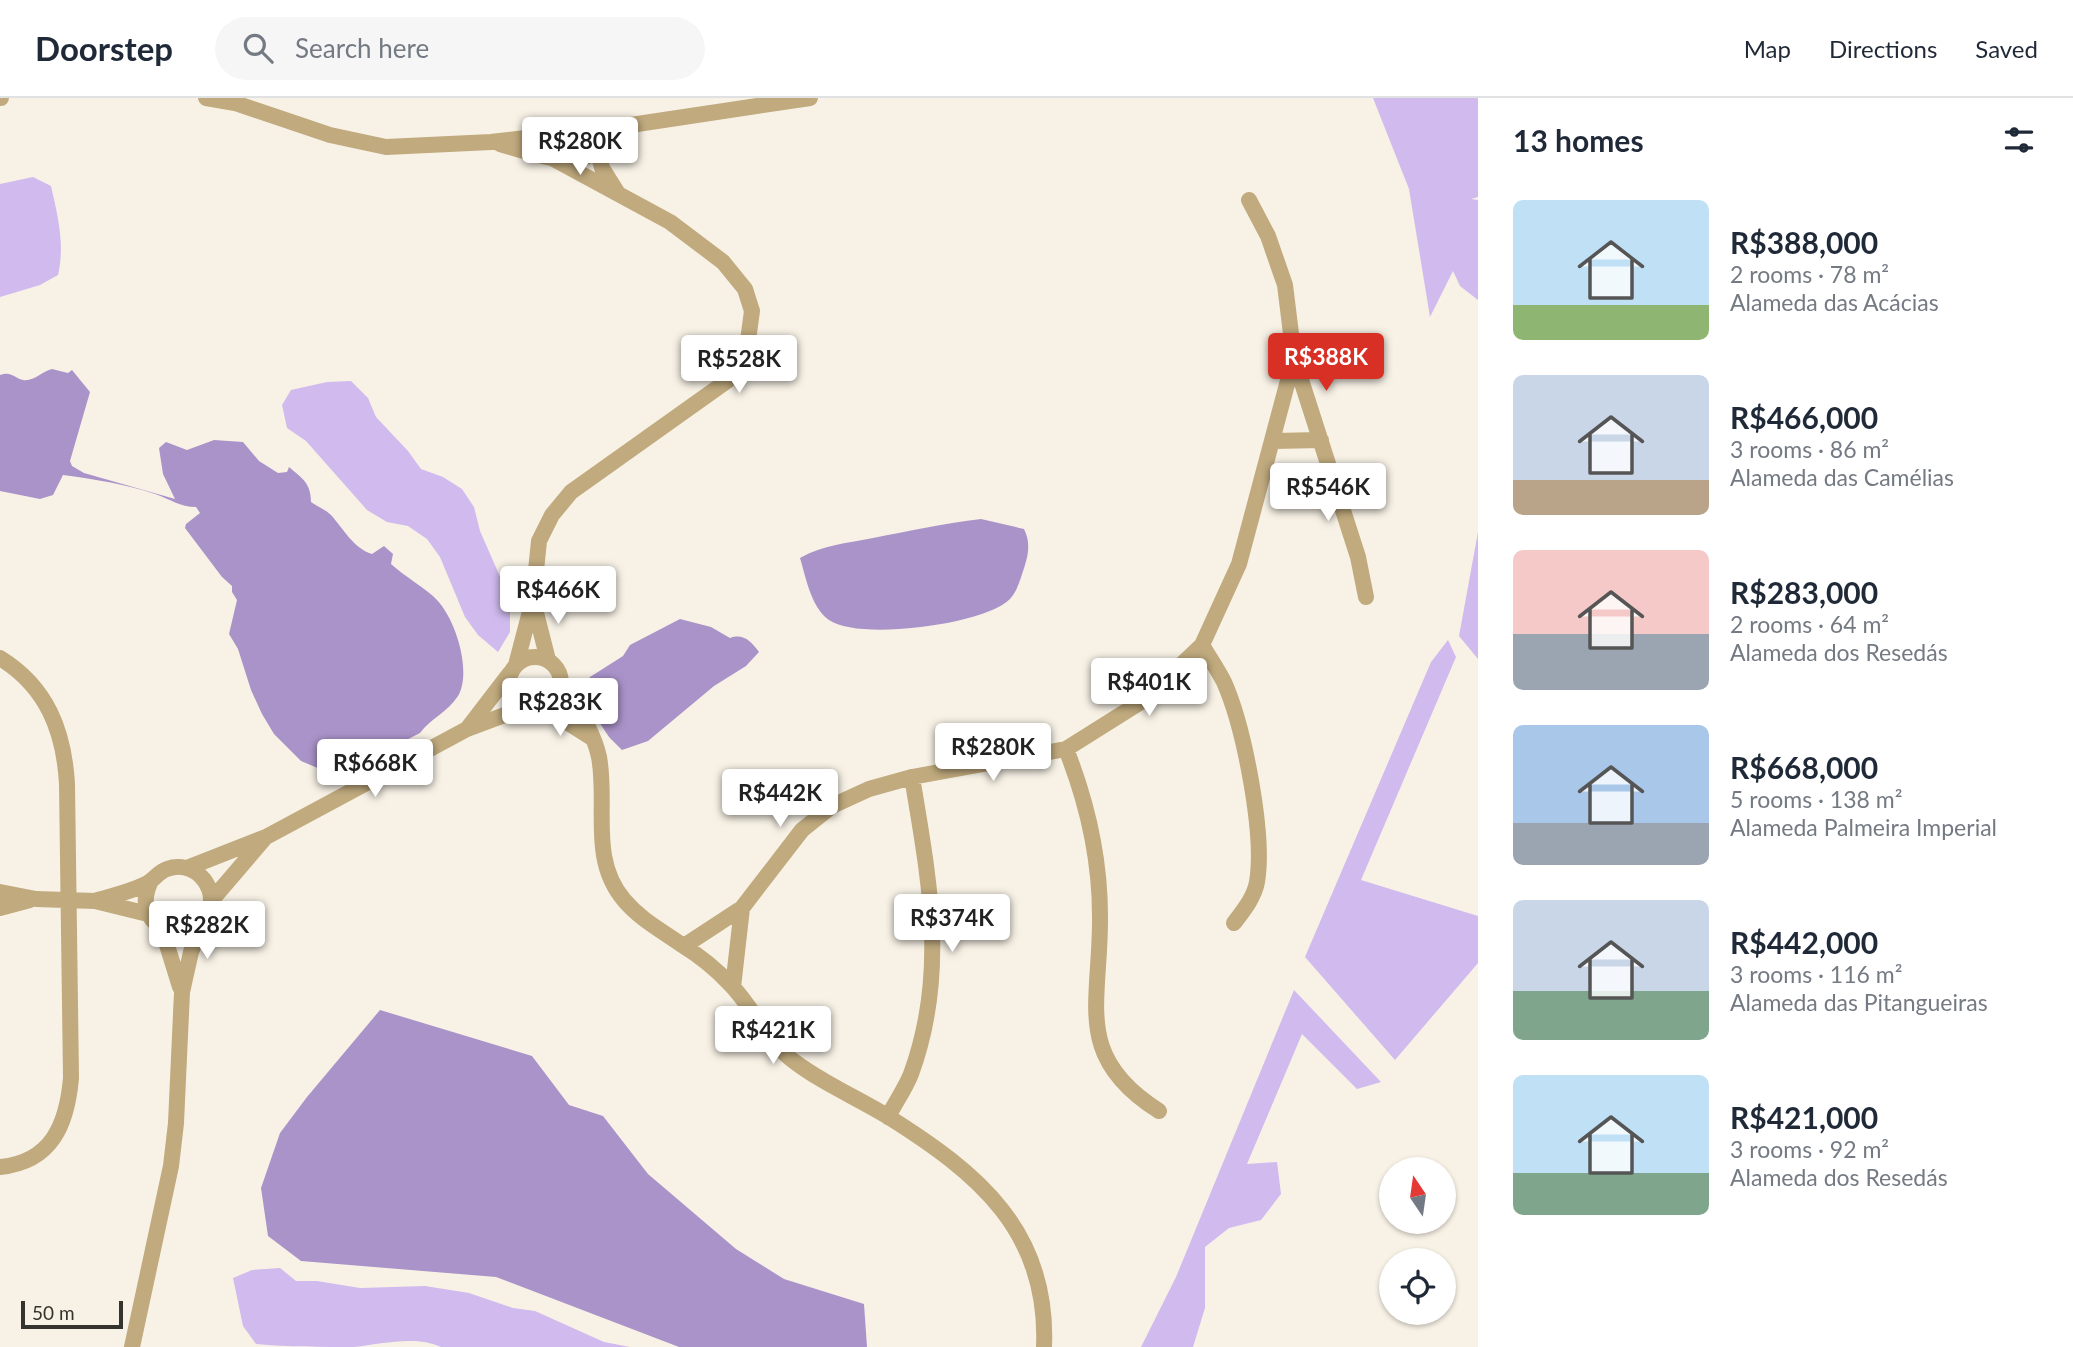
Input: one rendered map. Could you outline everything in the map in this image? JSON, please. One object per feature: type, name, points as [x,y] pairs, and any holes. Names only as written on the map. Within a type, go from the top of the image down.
[{"type":"street","points":[[206,98],[235,103],[330,135],[386,147],[491,142],[624,126],[810,98]]},
{"type":"street","points":[[491,142],[550,157],[580,159],[598,149],[624,126]]},
{"type":"street","points":[[591,129],[602,168],[618,194]]},
{"type":"street","points":[[526,708],[513,697],[509,681],[533,600],[539,541],[552,515],[571,492],[727,381],[746,355],[752,311],[745,289],[723,262],[681,230],[550,157],[543,144],[543,134]]},
{"type":"street","points":[[1249,200],[1268,236],[1285,285],[1294,358],[1358,557],[1366,597]]},
{"type":"street","points":[[684,946],[742,908],[802,830],[832,806],[870,789],[912,777],[1066,749],[1144,700],[1202,645],[1238,564],[1274,441],[1294,358]]},
{"type":"street","points":[[1274,441],[1321,440]]},
{"type":"street","points":[[533,600],[548,660]]},
{"type":"street","points":[[1202,645],[1223,681],[1238,724],[1258,846],[1257,883],[1250,902],[1234,923]]},
{"type":"street","points":[[467,729],[513,668],[531,657],[548,660],[555,666],[594,740],[601,785],[601,847],[621,897],[639,918],[684,946],[733,987],[764,1029],[791,1059],[888,1117],[947,1158],[991,1195],[1017,1229],[1036,1269],[1045,1319],[1044,1347]]},
{"type":"street","points":[[0,658],[21,672],[35,687],[49,706],[60,733],[66,775],[71,1078],[65,1116],[48,1145],[30,1158],[12,1166],[0,1167]]},
{"type":"street","points":[[543,708],[556,698],[561,681]]},
{"type":"street","points":[[94,901],[149,883],[166,869],[187,868],[266,837],[467,729],[526,708],[543,708],[594,740]]},
{"type":"street","points":[[1066,749],[1081,787],[1094,845],[1100,915],[1097,1032],[1104,1057],[1118,1079],[1138,1098],[1159,1111]]},
{"type":"street","points":[[888,1117],[910,1077],[924,1031],[934,965],[930,890],[912,777]]},
{"type":"street","points":[[132,1347],[171,1166],[176,1123],[181,992],[191,951],[211,901],[266,837]]},
{"type":"street","points":[[187,868],[205,880],[211,901]]},
{"type":"street","points":[[148,914],[145,892],[149,883]]},
{"type":"street","points":[[0,892],[36,899],[94,901],[148,914],[162,929],[181,992]]},
{"type":"street","points":[[0,908],[36,899]]},
{"type":"street","points":[[733,987],[742,908]]},
{"type":"street","points":[[162,929],[184,932],[203,921]]},
{"type":"shaded area","points":[[1373,98],[1478,98],[1478,197],[1471,199],[1478,200],[1478,300],[1460,286],[1453,271],[1430,317],[1409,189]]},
{"type":"shaded area","points":[[33,177],[51,186],[61,241],[58,275],[40,285],[0,297],[0,184]]},
{"type":"shaded area","points":[[52,369],[68,373],[72,370],[90,392],[70,461],[72,466],[84,473],[133,487],[63,475],[53,495],[40,499],[0,491],[0,375],[9,374],[23,380]]},
{"type":"shaded area","points":[[351,381],[368,398],[376,417],[421,469],[443,477],[462,489],[474,507],[480,531],[505,588],[510,612],[510,632],[498,652],[478,635],[465,617],[440,557],[427,539],[408,526],[387,522],[367,510],[306,441],[287,428],[282,405],[291,390],[327,382]]},
{"type":"shaded area","points":[[214,440],[243,442],[259,461],[278,473],[287,472],[289,467],[307,485],[311,502],[331,515],[354,542],[372,554],[384,546],[393,554],[391,564],[433,596],[444,609],[456,633],[463,660],[462,686],[454,702],[420,733],[347,770],[320,769],[301,761],[274,734],[262,714],[238,649],[229,634],[237,600],[232,586],[222,577],[185,528],[186,524],[200,513],[196,507],[133,487],[175,499],[163,474],[159,448],[166,442],[187,450]]},
{"type":"shaded area","points":[[981,519],[1024,529],[1028,542],[1026,560],[1017,587],[1010,599],[996,608],[949,623],[866,629],[844,626],[829,620],[813,600],[800,558],[845,543]]},
{"type":"shaded area","points":[[1478,532],[1478,659],[1459,636]]},
{"type":"shaded area","points":[[680,619],[711,627],[730,638],[743,637],[759,652],[746,666],[714,686],[648,741],[622,750],[609,737],[582,696],[584,686],[590,677],[623,656],[630,645]]},
{"type":"shaded area","points":[[1448,640],[1456,657],[1361,880],[1478,916],[1478,963],[1395,1060],[1305,957],[1431,662]]},
{"type":"shaded area","points":[[1294,990],[1381,1082],[1357,1089],[1302,1034],[1247,1164],[1277,1162],[1281,1194],[1261,1220],[1229,1228],[1205,1247],[1205,1308],[1193,1347],[1141,1347],[1176,1277]]},
{"type":"shaded area","points":[[380,1010],[532,1056],[569,1105],[603,1116],[648,1174],[736,1249],[784,1279],[864,1304],[867,1347],[679,1347],[496,1277],[301,1261],[268,1236],[261,1188],[280,1133]]},
{"type":"shaded area","points":[[280,1268],[296,1281],[317,1281],[360,1288],[425,1286],[469,1293],[513,1308],[535,1311],[604,1342],[630,1347],[441,1347],[410,1341],[354,1347],[256,1344],[243,1326],[233,1278],[252,1270]]}]
